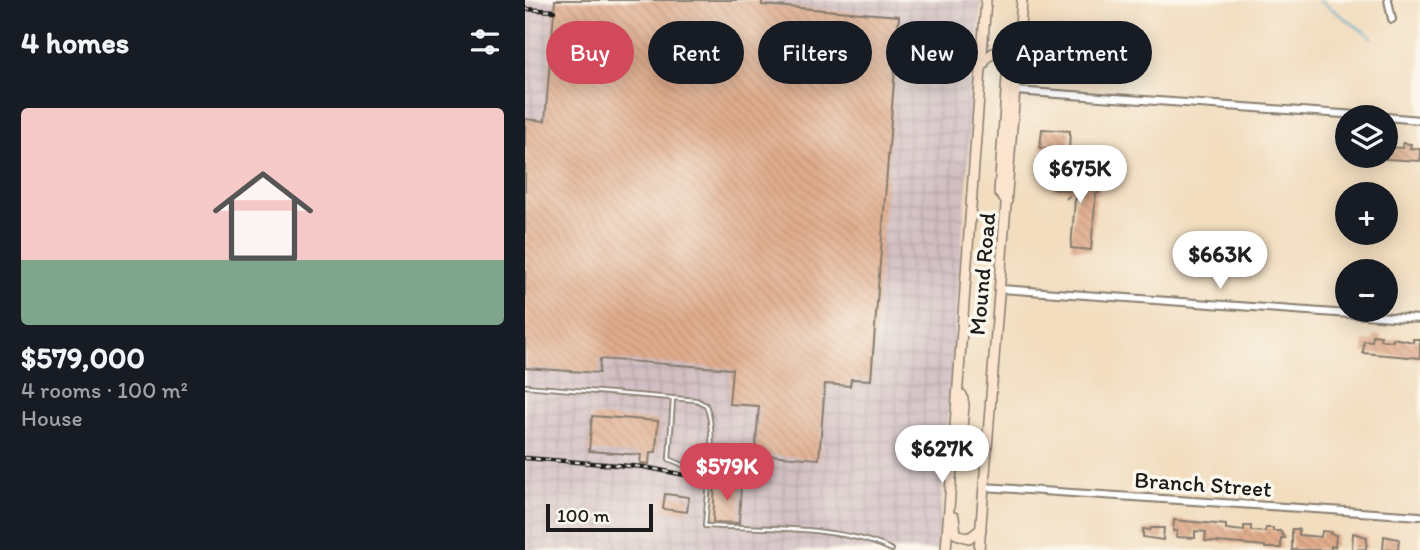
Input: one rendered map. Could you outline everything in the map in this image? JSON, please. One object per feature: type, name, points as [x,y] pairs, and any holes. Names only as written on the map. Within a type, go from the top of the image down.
[{"type":"main road","name":"Mound Road","points":[[946,550],[986,0]]},
{"type":"main road","name":"Mound Road","points":[[979,550],[1022,0]]},
{"type":"main road","points":[[981,70],[986,59],[993,53],[1007,58],[1009,72],[999,192],[1007,201]]},
{"type":"main road","points":[[960,372],[964,405],[954,526],[956,534],[969,538],[981,529]]},
{"type":"street","points":[[1388,0],[1392,19]]},
{"type":"street","points":[[1015,91],[1335,113]]},
{"type":"street","points":[[1398,118],[1420,120]]},
{"type":"street","points":[[1001,289],[1420,319]]},
{"type":"street","name":"Branch Street","points":[[983,486],[1420,516]]},
{"type":"lane","points":[[525,386],[697,400],[706,405],[710,412],[705,526],[804,531],[866,539],[892,550]]},
{"type":"lane","points":[[673,398],[669,459],[683,465],[709,468]]},
{"type":"path","points":[[1066,199],[1073,192]]},
{"type":"shaded area","points":[[525,0],[981,0],[978,38],[978,21],[886,21],[886,84],[974,84],[938,550],[525,550]]},
{"type":"building","points":[[555,0],[762,0],[762,5],[899,16],[899,21],[886,21],[886,84],[894,84],[871,380],[851,379],[850,386],[825,384],[819,459],[755,454],[759,406],[729,404],[732,369],[600,359],[599,373],[525,368],[525,119],[545,121],[548,84],[634,84],[634,21],[553,21]]},
{"type":"building","points":[[1042,129],[1070,131],[1069,150],[1040,148]]},
{"type":"building","points":[[1403,143],[1411,144],[1410,148],[1420,149],[1420,161],[1398,160],[1398,148],[1403,148]]},
{"type":"building","points":[[1054,172],[1094,175],[1094,181],[1100,181],[1099,193],[1096,193],[1091,250],[1071,248],[1075,200],[1082,192],[1052,189]]},
{"type":"building","points":[[1373,335],[1381,336],[1380,340],[1393,341],[1393,338],[1413,342],[1413,339],[1420,339],[1420,358],[1363,353],[1364,341],[1372,342]]},
{"type":"building","points":[[592,416],[658,421],[656,452],[650,452],[649,464],[640,463],[641,455],[589,451]]},
{"type":"building","points":[[715,483],[741,485],[739,523],[713,522]]},
{"type":"building","points":[[665,494],[689,497],[687,512],[663,509]]},
{"type":"building","points":[[1174,520],[1226,525],[1226,529],[1244,531],[1244,526],[1251,526],[1251,531],[1265,532],[1266,528],[1273,528],[1273,531],[1280,531],[1285,538],[1281,538],[1281,548],[1265,548],[1205,541],[1206,532],[1195,531],[1195,538],[1176,537],[1177,531],[1173,531]]},
{"type":"building","points":[[1164,528],[1163,540],[1143,537],[1143,529]]},
{"type":"building","points":[[1292,529],[1299,529],[1299,535],[1321,537],[1322,531],[1331,532],[1330,534],[1336,535],[1335,547],[1331,546],[1331,550],[1292,550]]},
{"type":"building","points":[[1353,533],[1367,537],[1366,549],[1352,550]]},
{"type":"building","points":[[1384,536],[1399,539],[1398,550],[1383,550]]},
{"type":"waterway","points":[[1319,0],[1373,38]]},
{"type":"railway","points":[[525,9],[554,11]]},
{"type":"railway","points":[[525,458],[644,467],[690,476],[746,480]]}]
